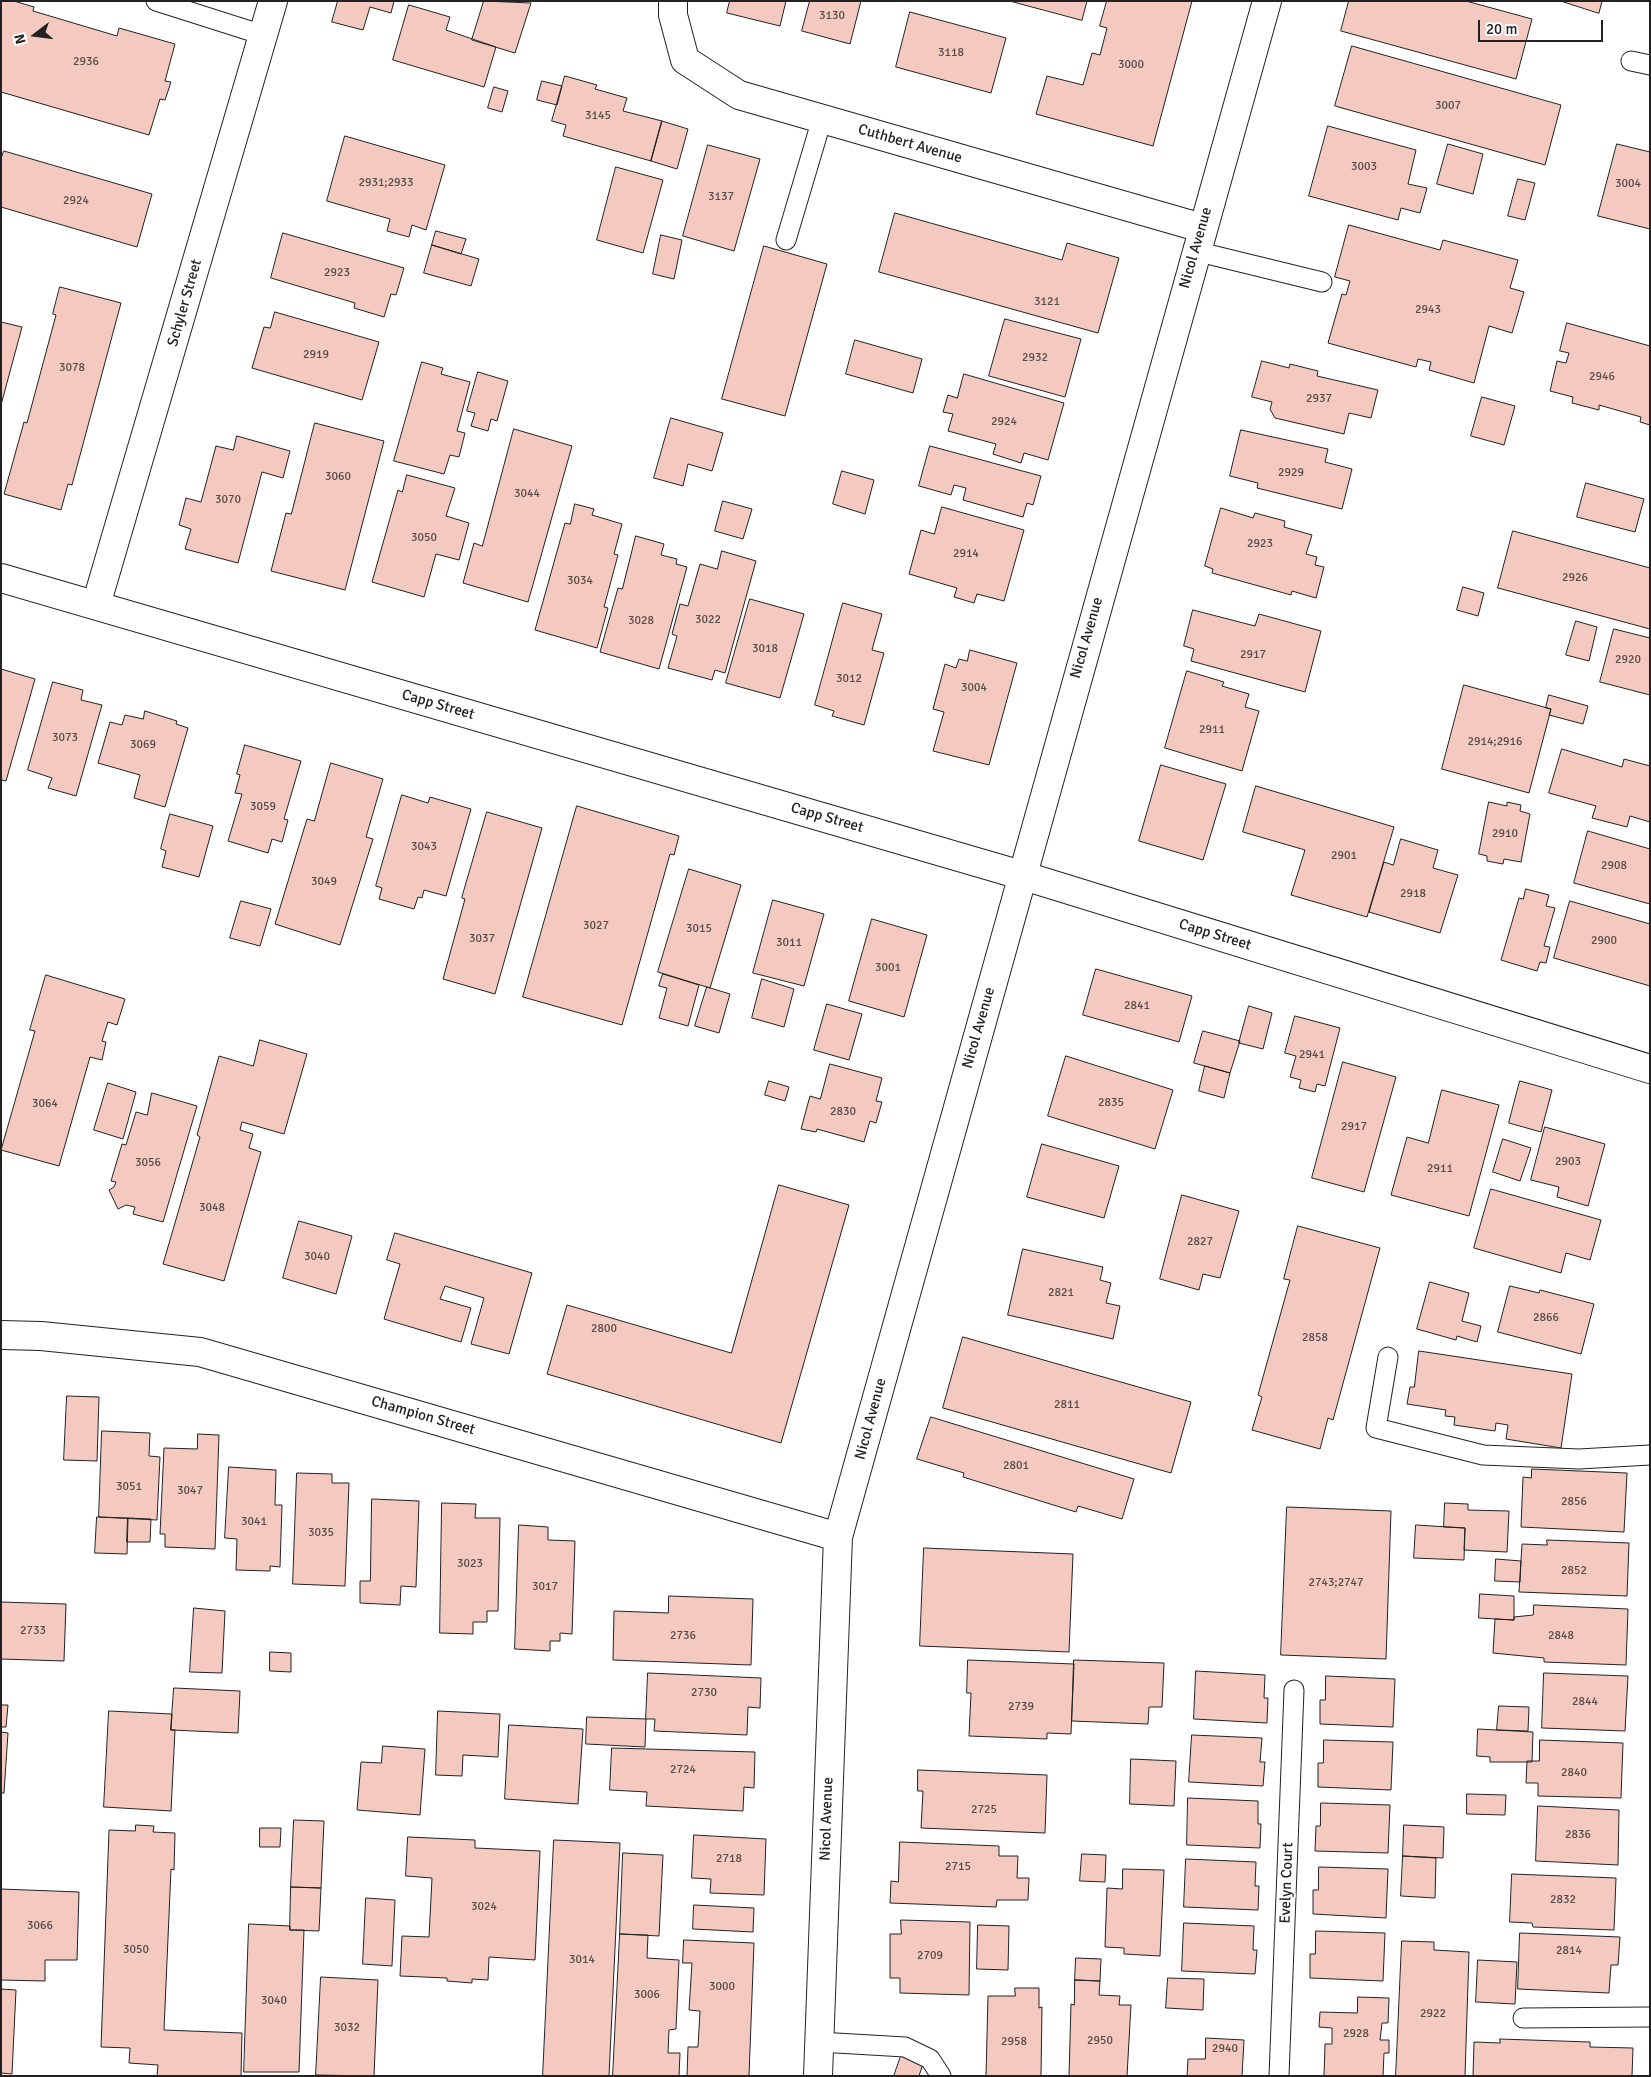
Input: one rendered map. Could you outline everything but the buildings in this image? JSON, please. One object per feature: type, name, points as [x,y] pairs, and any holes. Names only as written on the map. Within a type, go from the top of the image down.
[{"type":"street","name":"Schyler Street","points":[[96,605],[273,1]]},
{"type":"street","name":"Cuthbert Avenue","points":[[673,1],[673,15],[685,60],[739,95],[822,119],[1199,240]]},
{"type":"street","name":"Nicol Avenue","points":[[818,2076],[838,1537],[1266,1]]},
{"type":"street","name":"Capp Street","points":[[1,578],[1021,875],[1650,1069]]},
{"type":"street","name":"Champion Street","points":[[1,1335],[41,1336],[200,1352],[838,1537]]},
{"type":"lane","points":[[156,1],[263,35]]},
{"type":"lane","points":[[1630,61],[1650,64]]},
{"type":"lane","points":[[786,240],[822,119]]},
{"type":"lane","points":[[1199,240],[1322,282]]},
{"type":"lane","points":[[1388,1357],[1376,1428],[1483,1455],[1579,1459],[1650,1455]]},
{"type":"lane","name":"Evelyn Court","points":[[1280,2076],[1294,1690]]},
{"type":"lane","points":[[1523,2018],[1650,2017]]},
{"type":"lane","points":[[819,2042],[905,2047],[930,2059],[941,2076]]}]
